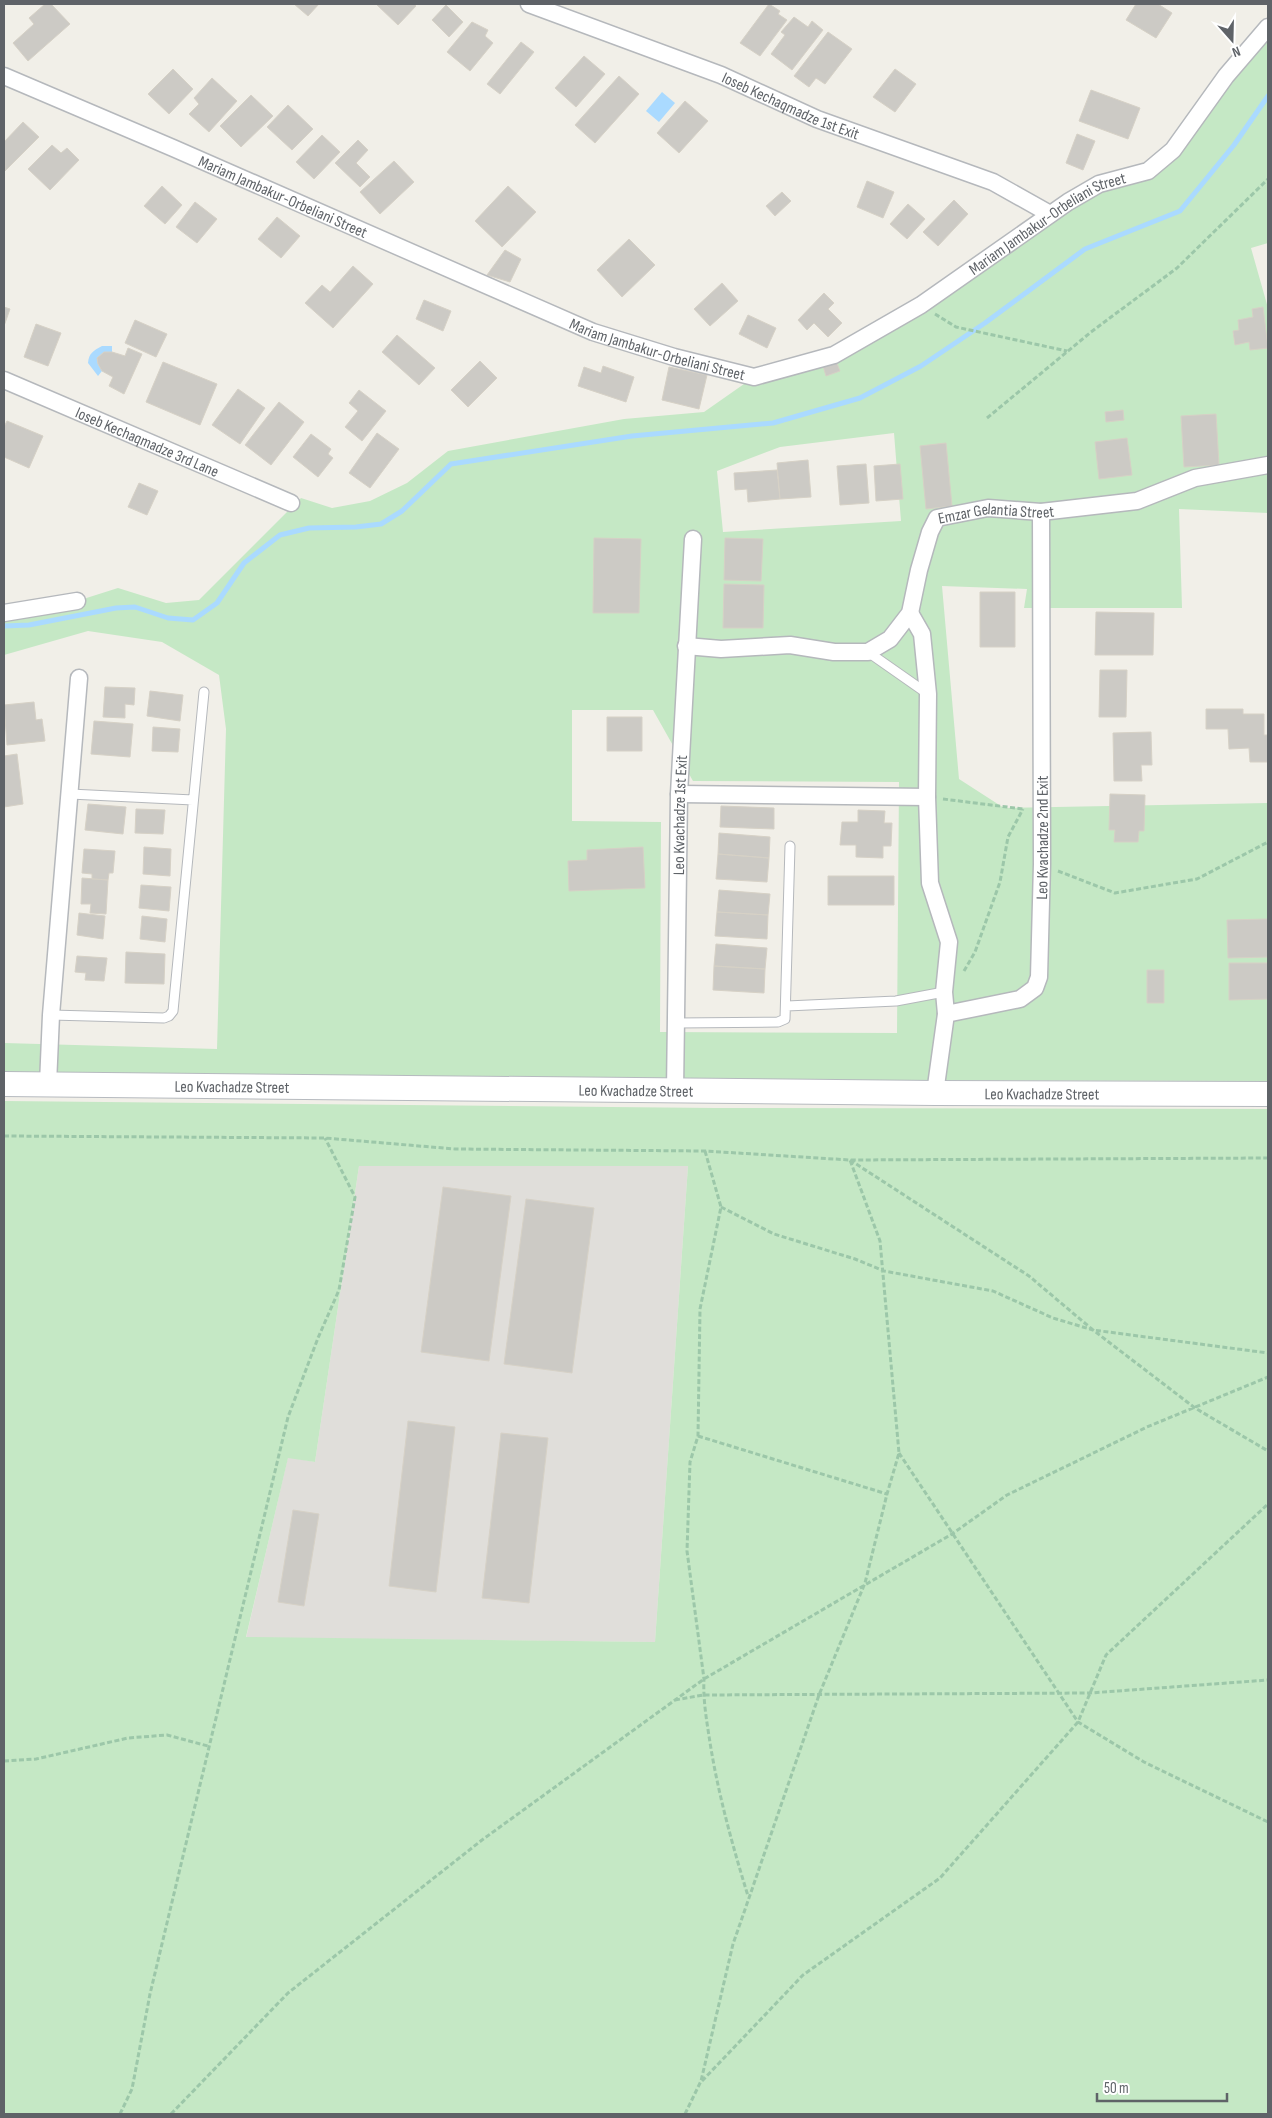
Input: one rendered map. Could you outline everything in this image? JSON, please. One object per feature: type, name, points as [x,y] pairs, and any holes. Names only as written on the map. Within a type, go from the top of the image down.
[{"type":"main road","name":"Leo Kvachadze Street","points":[[4,1084],[675,1091],[1268,1094]]},
{"type":"street","name":"Ioseb Kechaqmadze 1st Exit","points":[[529,4],[721,75],[817,119],[993,182],[1050,214]]},
{"type":"street","name":"Mariam Jambakur-Orbeliani Street","points":[[4,76],[593,332],[674,357],[754,377],[834,355],[921,305],[1050,214],[1099,184],[1148,171],[1173,150],[1226,76],[1268,27]]},
{"type":"street","name":"Ioseb Kechaqmadze 3rd Lane","points":[[4,380],[291,503]]},
{"type":"street","name":"Emzar Gelantia Street","points":[[868,652],[890,638],[910,613],[919,570],[930,532],[937,518],[988,508],[1041,512],[1137,501],[1195,478],[1268,465]]},
{"type":"street","name":"Leo Kvachadze 2nd Exit","points":[[946,1014],[1020,999],[1035,988],[1039,977],[1042,864],[1041,512]]},
{"type":"street","name":"Leo Kvachadze 1st Exit","points":[[675,1091],[679,794],[693,539]]},
{"type":"street","points":[[4,613],[77,601]]},
{"type":"street","points":[[910,613],[922,634],[928,694],[927,797],[930,883],[949,942],[944,992],[946,1014],[935,1093]]},
{"type":"street","points":[[686,646],[721,649],[790,645],[834,652],[868,652]]},
{"type":"street","points":[[48,1084],[51,1015],[79,678]]},
{"type":"street","points":[[679,794],[927,797]]},
{"type":"lane","points":[[868,652],[928,694]]},
{"type":"lane","points":[[51,1015],[164,1018],[172,1012],[204,692]]},
{"type":"lane","points":[[70,794],[193,800]]},
{"type":"lane","points":[[677,1022],[778,1022],[785,1019],[790,846]]},
{"type":"lane","points":[[786,1006],[896,1002],[944,992]]},
{"type":"path","points":[[987,418],[1068,351],[1177,268],[1268,179]]},
{"type":"path","points":[[921,305],[956,327],[1068,351]]},
{"type":"path","points":[[927,797],[1042,812]]},
{"type":"path","points":[[962,974],[975,952],[1000,882],[1008,837],[1023,809]]},
{"type":"path","points":[[1042,864],[1115,893],[1197,880],[1268,842]]},
{"type":"path","points":[[4,1136],[325,1138],[456,1150],[705,1151],[850,1160],[1268,1158]]},
{"type":"path","points":[[120,2114],[132,2089],[150,1994],[288,1417],[318,1338],[339,1290],[356,1197],[325,1138]]},
{"type":"path","points":[[705,1151],[721,1207],[700,1309],[698,1436],[690,1462],[686,1551],[704,1679],[703,1696],[714,1770],[748,1898]]},
{"type":"path","points":[[685,2114],[702,2081],[733,1944],[748,1898],[819,1695],[865,1583],[899,1453],[880,1241],[850,1160]]},
{"type":"path","points":[[850,1160],[1029,1276],[1092,1330],[1195,1408],[1268,1451]]},
{"type":"path","points":[[721,1207],[774,1234],[855,1259],[884,1271],[993,1291],[1053,1318],[1092,1330],[1268,1353]]},
{"type":"path","points":[[171,2114],[288,1993],[482,1840],[704,1679],[865,1583],[952,1534],[1007,1495],[1147,1427],[1268,1377]]},
{"type":"path","points":[[698,1436],[887,1494]]},
{"type":"path","points":[[899,1453],[1078,1722],[1144,1762],[1268,1822]]},
{"type":"path","points":[[702,2081],[803,1975],[940,1878],[1078,1722],[1106,1655],[1268,1504]]},
{"type":"path","points":[[673,1700],[703,1696],[1090,1693],[1268,1680]]},
{"type":"path","points":[[4,1761],[36,1759],[128,1738],[167,1735],[208,1746]]},
{"type":"shaded area","points":[[359,1166],[688,1166],[655,1642],[246,1638],[288,1457],[315,1462]]},
{"type":"green space","points":[[1268,27],[1268,243],[1251,248],[1268,308],[1268,513],[1179,509],[1182,608],[1024,608],[1027,589],[942,586],[959,779],[1004,808],[1268,803],[1268,1081],[4,1078],[4,1043],[217,1049],[226,729],[219,675],[162,642],[88,631],[4,655],[4,613],[77,601],[118,588],[166,603],[199,600],[301,498],[332,508],[370,501],[407,483],[448,451],[624,419],[704,412],[754,377],[834,355],[1068,202],[1148,171]],"holes":[[[894,433],[901,521],[723,532],[717,471],[780,447]],[[572,710],[653,710],[693,781],[899,782],[897,1033],[660,1032],[661,822],[572,821]]]},
{"type":"green space","points":[[4,1101],[715,1108],[1268,1109],[1268,2114],[4,2114]],"holes":[[[359,1166],[688,1166],[655,1642],[246,1637],[288,1458],[315,1462]]]},
{"type":"water","points":[[662,92],[675,103],[659,122],[646,111]]},
{"type":"water","points":[[102,346],[112,346],[112,352],[104,352],[97,358],[102,371],[98,376],[88,363],[92,353]]},
{"type":"building","points":[[45,4],[51,4],[70,24],[28,61],[13,43],[34,24],[29,18]]},
{"type":"building","points":[[294,4],[319,4],[308,16]]},
{"type":"building","points":[[376,4],[414,4],[416,6],[398,25]]},
{"type":"building","points":[[769,4],[780,11],[778,14],[787,20],[760,56],[740,43]]},
{"type":"building","points":[[1136,4],[1158,4],[1172,13],[1156,38],[1126,20]]},
{"type":"building","points":[[446,5],[463,22],[449,37],[432,20]]},
{"type":"building","points":[[794,17],[808,27],[812,21],[823,30],[792,70],[771,54],[785,35],[781,32]]},
{"type":"building","points":[[472,22],[488,30],[485,36],[493,43],[470,71],[447,52]]},
{"type":"building","points":[[828,32],[852,49],[825,84],[816,78],[809,87],[794,76]]},
{"type":"building","points":[[521,42],[534,52],[500,94],[487,84]]},
{"type":"building","points":[[584,56],[605,74],[576,107],[555,88]]},
{"type":"building","points":[[173,69],[193,89],[169,114],[148,94]]},
{"type":"building","points":[[895,69],[916,84],[895,112],[873,97]]},
{"type":"building","points":[[619,76],[639,94],[595,143],[575,125]]},
{"type":"building","points":[[212,78],[237,101],[209,132],[189,114],[199,104],[194,98]]},
{"type":"building","points":[[1091,90],[1140,108],[1128,139],[1079,121]]},
{"type":"building","points":[[251,95],[273,116],[241,147],[220,126]]},
{"type":"building","points":[[685,101],[708,121],[679,153],[657,133]]},
{"type":"building","points":[[288,105],[313,129],[292,150],[267,127]]},
{"type":"building","points":[[23,122],[39,137],[5,171],[4,142]]},
{"type":"building","points":[[1077,134],[1095,141],[1083,170],[1066,163]]},
{"type":"building","points":[[322,135],[340,152],[314,179],[296,162]]},
{"type":"building","points":[[358,140],[368,150],[356,163],[370,177],[360,187],[335,163]]},
{"type":"building","points":[[52,145],[61,153],[67,148],[79,160],[50,190],[28,169]]},
{"type":"building","points":[[394,161],[414,182],[380,214],[360,192]]},
{"type":"building","points":[[867,181],[894,192],[883,218],[857,207]]},
{"type":"building","points":[[162,186],[182,205],[165,224],[144,206]]},
{"type":"building","points":[[508,186],[536,212],[502,247],[475,221]]},
{"type":"building","points":[[782,192],[791,201],[775,216],[766,206]]},
{"type":"building","points":[[954,200],[968,214],[938,246],[923,232]]},
{"type":"building","points":[[195,202],[217,219],[197,243],[176,227]]},
{"type":"building","points":[[908,204],[925,219],[907,239],[890,224]]},
{"type":"building","points":[[277,217],[300,236],[281,258],[258,239]]},
{"type":"building","points":[[629,239],[655,265],[622,297],[597,270]]},
{"type":"building","points":[[505,250],[521,259],[510,282],[487,275]]},
{"type":"building","points":[[353,266],[373,284],[333,328],[305,303],[322,285],[330,292]]},
{"type":"building","points":[[722,283],[738,301],[710,326],[694,309]]},
{"type":"building","points":[[824,293],[834,303],[828,309],[842,323],[828,337],[814,323],[807,330],[798,320]]},
{"type":"building","points":[[424,300],[451,311],[443,331],[416,319]]},
{"type":"building","points":[[4,307],[10,309],[4,326]]},
{"type":"building","points":[[1263,307],[1268,348],[1250,350],[1249,342],[1235,345],[1233,331],[1239,330],[1238,320],[1253,317],[1252,309]]},
{"type":"building","points":[[748,315],[776,328],[767,348],[739,334]]},
{"type":"building","points":[[135,320],[167,334],[156,357],[125,343]]},
{"type":"building","points":[[36,324],[61,333],[48,366],[24,357]]},
{"type":"building","points":[[397,335],[435,368],[419,385],[382,352]]},
{"type":"building","points":[[128,348],[142,354],[124,394],[109,386],[113,377],[102,371],[97,358],[104,352],[125,356]]},
{"type":"building","points":[[480,361],[497,378],[468,407],[451,390]]},
{"type":"building","points":[[836,361],[840,371],[826,376],[823,366]]},
{"type":"building","points":[[163,362],[217,384],[200,425],[146,402]]},
{"type":"building","points":[[603,366],[634,377],[626,402],[578,386],[584,367],[601,373]]},
{"type":"building","points":[[669,367],[707,375],[699,409],[662,400]]},
{"type":"building","points":[[238,389],[265,408],[240,444],[212,425]]},
{"type":"building","points":[[359,390],[386,411],[362,441],[345,427],[358,411],[349,403]]},
{"type":"building","points":[[279,402],[304,422],[271,465],[245,445]]},
{"type":"building","points":[[1123,410],[1124,420],[1106,422],[1105,412]]},
{"type":"building","points":[[1216,414],[1219,465],[1184,467],[1181,416]]},
{"type":"building","points":[[7,421],[43,436],[29,468],[4,457],[4,427]]},
{"type":"building","points":[[377,433],[399,449],[370,488],[349,473]]},
{"type":"building","points":[[311,434],[331,449],[328,454],[333,458],[318,477],[293,457]]},
{"type":"building","points":[[1127,438],[1132,475],[1099,479],[1095,442]]},
{"type":"building","points":[[946,443],[952,506],[926,509],[920,446]]},
{"type":"building","points":[[808,460],[811,497],[780,499],[777,463]]},
{"type":"building","points":[[866,464],[869,503],[840,505],[837,466]]},
{"type":"building","points":[[900,464],[903,499],[876,501],[874,466]]},
{"type":"building","points":[[777,470],[780,499],[748,502],[747,489],[735,490],[734,473]]},
{"type":"building","points":[[139,483],[158,491],[147,515],[128,507]]},
{"type":"building","points":[[594,538],[641,539],[639,613],[593,613]]},
{"type":"building","points":[[725,538],[763,539],[761,581],[724,580]]},
{"type":"building","points":[[724,584],[764,585],[763,628],[723,628]]},
{"type":"building","points":[[980,592],[1015,592],[1015,647],[980,647]]},
{"type":"building","points":[[1096,612],[1154,613],[1153,655],[1095,655]]},
{"type":"building","points":[[1100,670],[1127,670],[1126,717],[1099,717]]},
{"type":"building","points":[[105,687],[135,688],[134,705],[125,704],[125,718],[103,717]]},
{"type":"building","points":[[150,691],[183,695],[180,721],[147,716]]},
{"type":"building","points":[[34,702],[36,720],[42,719],[45,741],[7,745],[4,705]]},
{"type":"building","points":[[1206,709],[1243,709],[1243,714],[1264,714],[1264,735],[1268,735],[1268,762],[1250,762],[1249,748],[1229,749],[1228,729],[1206,729]]},
{"type":"building","points":[[607,717],[642,717],[642,751],[607,751]]},
{"type":"building","points":[[94,721],[133,724],[130,757],[91,754]]},
{"type":"building","points":[[153,727],[180,729],[178,752],[152,751]]},
{"type":"building","points":[[1151,732],[1152,765],[1141,765],[1142,781],[1114,781],[1113,733]]},
{"type":"building","points":[[17,754],[23,804],[4,807],[4,756]]},
{"type":"building","points":[[1110,794],[1145,795],[1144,831],[1139,831],[1138,842],[1114,842],[1115,830],[1109,830]]},
{"type":"building","points":[[88,804],[126,807],[123,834],[85,830]]},
{"type":"building","points":[[721,806],[774,808],[774,829],[720,827]]},
{"type":"building","points":[[136,809],[165,810],[163,834],[135,833]]},
{"type":"building","points":[[858,810],[885,811],[884,823],[892,823],[891,846],[883,846],[883,858],[856,857],[856,845],[840,845],[842,822],[858,822]]},
{"type":"building","points":[[719,833],[770,837],[769,858],[718,854]]},
{"type":"building","points":[[144,847],[171,849],[170,876],[143,874]]},
{"type":"building","points":[[643,847],[645,888],[569,891],[568,861],[587,860],[587,850]]},
{"type":"building","points":[[84,849],[115,851],[113,873],[109,873],[108,880],[92,879],[92,874],[82,873]]},
{"type":"building","points":[[718,854],[769,858],[767,882],[716,879]]},
{"type":"building","points":[[828,876],[894,876],[894,905],[828,905]]},
{"type":"building","points":[[82,878],[108,880],[106,914],[90,913],[91,904],[81,904]]},
{"type":"building","points":[[141,885],[171,887],[169,911],[139,908]]},
{"type":"building","points":[[719,890],[770,894],[768,915],[717,912]]},
{"type":"building","points":[[717,912],[768,915],[767,939],[715,936]]},
{"type":"building","points":[[79,913],[105,916],[103,939],[77,935]]},
{"type":"building","points":[[142,916],[167,919],[165,942],[140,939]]},
{"type":"building","points":[[1268,919],[1268,957],[1228,958],[1227,920]]},
{"type":"building","points":[[716,944],[767,948],[765,969],[714,966]]},
{"type":"building","points":[[126,952],[165,954],[164,984],[125,983]]},
{"type":"building","points":[[77,956],[107,958],[104,981],[85,980],[86,973],[75,972]]},
{"type":"building","points":[[1229,963],[1268,963],[1268,999],[1229,1000]]},
{"type":"building","points":[[714,966],[765,969],[764,993],[713,990]]},
{"type":"building","points":[[1147,970],[1164,970],[1164,1003],[1147,1003]]},
{"type":"building","points":[[443,1187],[511,1196],[489,1361],[421,1352]]},
{"type":"building","points":[[526,1199],[594,1208],[572,1373],[504,1364]]},
{"type":"building","points":[[408,1421],[455,1427],[436,1592],[389,1586]]},
{"type":"building","points":[[501,1433],[548,1438],[529,1603],[482,1598]]},
{"type":"building","points":[[293,1510],[319,1514],[304,1606],[278,1602]]},
{"type":"waterway","points":[[4,626],[29,625],[116,608],[135,607],[168,618],[193,620],[217,603],[244,563],[280,535],[309,528],[356,527],[381,524],[402,511],[451,464],[632,436],[773,423],[860,398],[921,366],[985,323],[1085,249],[1180,211],[1234,145],[1268,96]]}]
